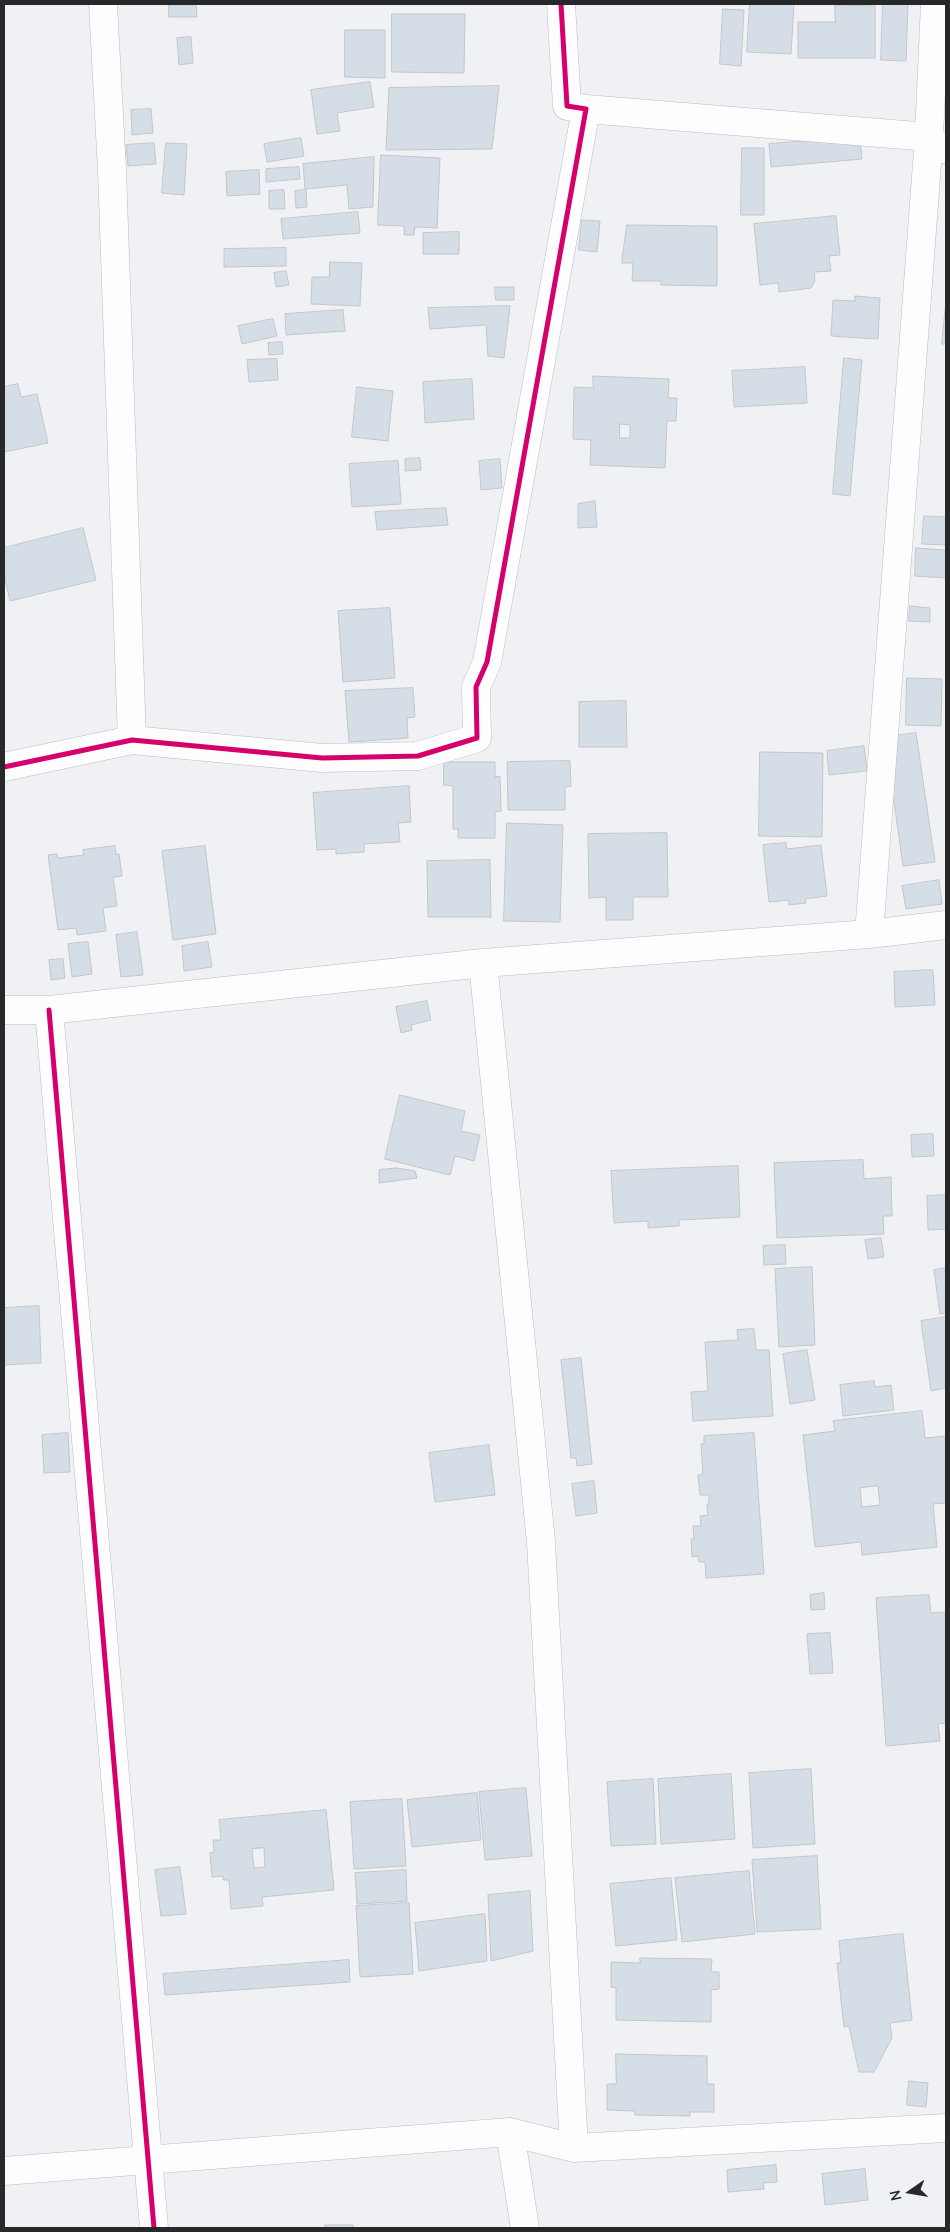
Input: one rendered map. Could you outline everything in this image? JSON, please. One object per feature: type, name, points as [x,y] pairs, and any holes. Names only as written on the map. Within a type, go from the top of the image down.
[{"type":"street","points":[[103,4],[112,170],[132,740]]},
{"type":"street","points":[[561,4],[567,106],[586,110],[938,145]]},
{"type":"street","points":[[869,934],[938,145],[935,4]]},
{"type":"street","points":[[4,767],[132,740],[322,758],[418,756],[478,738],[476,688],[487,662],[586,110]]},
{"type":"street","points":[[4,1010],[49,1010],[484,963],[869,934],[946,925]]},
{"type":"street","points":[[484,963],[540,1542],[574,2148]]},
{"type":"street","points":[[49,1010],[150,2160],[154,2228]]},
{"type":"street","points":[[4,2171],[510,2132],[574,2148],[946,2128]]},
{"type":"street","points":[[510,2132],[526,2228]]},
{"type":"building","points":[[750,4],[794,4],[791,54],[747,52]]},
{"type":"building","points":[[883,4],[908,4],[906,61],[881,60]]},
{"type":"building","points":[[169,5],[196,5],[197,17],[169,17]]},
{"type":"building","points":[[835,5],[875,6],[875,58],[798,58],[798,22],[835,22]]},
{"type":"building","points":[[723,9],[744,10],[741,66],[720,64]]},
{"type":"building","points":[[392,14],[465,14],[464,73],[392,72]]},
{"type":"building","points":[[345,30],[385,30],[385,78],[345,77]]},
{"type":"building","points":[[191,37],[193,63],[179,65],[177,38]]},
{"type":"building","points":[[370,82],[374,107],[337,113],[340,131],[317,134],[311,90]]},
{"type":"building","points":[[499,86],[492,149],[386,150],[389,88]]},
{"type":"building","points":[[151,109],[153,133],[132,135],[131,110]]},
{"type":"building","points":[[860,137],[862,159],[771,167],[769,144]]},
{"type":"building","points":[[301,138],[304,156],[267,162],[264,144]]},
{"type":"building","points":[[154,143],[156,164],[128,166],[126,145]]},
{"type":"building","points":[[166,143],[187,144],[184,195],[162,193]]},
{"type":"building","points":[[742,148],[764,148],[764,215],[741,215]]},
{"type":"building","points":[[381,155],[440,158],[437,228],[415,227],[414,235],[404,235],[404,226],[378,225]]},
{"type":"building","points":[[374,157],[373,207],[349,209],[347,185],[305,189],[303,164]]},
{"type":"building","points":[[299,167],[300,179],[266,182],[266,169]]},
{"type":"building","points":[[259,170],[260,194],[227,196],[226,172]]},
{"type":"building","points":[[284,190],[285,209],[269,209],[269,191]]},
{"type":"building","points":[[306,190],[307,207],[296,208],[295,191]]},
{"type":"building","points":[[358,212],[360,233],[283,239],[281,219]]},
{"type":"building","points":[[836,216],[840,255],[829,256],[831,271],[814,272],[815,281],[811,288],[779,292],[778,283],[760,285],[754,224]]},
{"type":"building","points":[[582,220],[600,221],[597,252],[579,250]]},
{"type":"building","points":[[627,225],[717,226],[717,286],[661,285],[661,281],[632,281],[633,263],[622,263]]},
{"type":"building","points":[[459,232],[459,254],[423,254],[423,233]]},
{"type":"building","points":[[286,248],[286,266],[224,267],[224,249]]},
{"type":"building","points":[[330,262],[362,263],[360,306],[311,304],[312,277],[329,277]]},
{"type":"building","points":[[286,271],[289,285],[276,287],[274,273]]},
{"type":"building","points":[[495,287],[514,287],[514,300],[496,300]]},
{"type":"building","points":[[855,296],[880,298],[878,339],[831,336],[833,300],[855,301]]},
{"type":"building","points":[[946,301],[946,344],[942,344]]},
{"type":"building","points":[[510,306],[504,358],[488,356],[486,325],[430,329],[428,308]]},
{"type":"building","points":[[343,310],[345,331],[286,335],[285,314]]},
{"type":"building","points":[[273,319],[277,336],[242,344],[238,326]]},
{"type":"building","points":[[282,342],[283,354],[269,355],[268,343]]},
{"type":"building","points":[[844,358],[862,360],[850,496],[833,494]]},
{"type":"building","points":[[277,359],[278,380],[249,382],[247,360]]},
{"type":"building","points":[[805,367],[807,403],[734,407],[732,371]]},
{"type":"building","points":[[593,376],[669,379],[668,398],[677,398],[676,421],[667,421],[665,468],[590,465],[591,440],[573,439],[574,387],[593,388]],"holes":[[[620,424],[630,425],[630,438],[620,438]]]},
{"type":"building","points":[[472,379],[474,419],[425,423],[423,382]]},
{"type":"building","points":[[18,384],[21,397],[37,394],[48,443],[4,452],[4,387]]},
{"type":"building","points":[[357,387],[393,391],[388,441],[352,437]]},
{"type":"building","points":[[420,458],[421,470],[405,471],[405,459]]},
{"type":"building","points":[[500,459],[502,488],[481,490],[479,461]]},
{"type":"building","points":[[398,461],[401,504],[352,507],[349,464]]},
{"type":"building","points":[[595,501],[597,527],[578,528],[578,504]]},
{"type":"building","points":[[446,508],[448,525],[377,530],[375,512]]},
{"type":"building","points":[[924,516],[946,517],[946,545],[922,544]]},
{"type":"building","points":[[83,528],[96,580],[10,601],[4,574],[4,548]]},
{"type":"building","points":[[916,548],[946,550],[946,578],[915,576]]},
{"type":"building","points":[[910,606],[930,608],[930,622],[909,621]]},
{"type":"building","points":[[390,608],[395,678],[343,682],[338,611]]},
{"type":"building","points":[[907,678],[942,679],[941,726],[906,725]]},
{"type":"building","points":[[413,688],[415,717],[407,718],[408,738],[349,742],[345,691]]},
{"type":"building","points":[[626,701],[627,747],[579,747],[579,702]]},
{"type":"building","points":[[916,733],[935,862],[903,866],[885,737]]},
{"type":"building","points":[[864,746],[867,771],[829,775],[827,751]]},
{"type":"building","points":[[760,752],[823,753],[822,837],[759,836]]},
{"type":"building","points":[[570,761],[571,786],[565,787],[565,810],[508,810],[507,762]]},
{"type":"building","points":[[444,762],[495,762],[495,777],[500,776],[501,811],[495,812],[495,838],[458,838],[458,829],[453,829],[453,786],[444,785]]},
{"type":"building","points":[[409,786],[411,822],[398,823],[400,842],[364,844],[364,852],[336,854],[336,849],[317,850],[313,793]]},
{"type":"building","points":[[507,823],[563,825],[560,922],[504,921]]},
{"type":"building","points":[[667,833],[668,897],[633,897],[633,920],[606,920],[606,897],[589,898],[588,834]]},
{"type":"building","points":[[786,843],[787,849],[821,845],[827,896],[805,899],[806,903],[789,905],[789,900],[769,902],[763,845]]},
{"type":"building","points":[[115,846],[116,855],[119,854],[122,876],[113,877],[117,906],[103,908],[106,931],[77,935],[76,928],[58,930],[48,855],[57,854],[58,858],[84,855],[83,850]]},
{"type":"building","points":[[205,846],[216,934],[173,940],[162,851]]},
{"type":"building","points":[[490,860],[491,917],[428,917],[427,861]]},
{"type":"building","points":[[939,880],[942,904],[906,909],[902,886]]},
{"type":"building","points":[[137,932],[143,975],[121,977],[116,935]]},
{"type":"building","points":[[88,942],[92,974],[72,977],[68,944]]},
{"type":"building","points":[[208,942],[212,967],[184,971],[182,946]]},
{"type":"building","points":[[63,959],[65,978],[51,980],[49,960]]},
{"type":"building","points":[[933,970],[935,1005],[895,1007],[894,972]]},
{"type":"building","points":[[427,1001],[431,1020],[411,1025],[412,1030],[401,1033],[396,1007]]},
{"type":"building","points":[[400,1095],[465,1111],[461,1131],[480,1135],[474,1161],[455,1156],[450,1175],[385,1159]]},
{"type":"building","points":[[933,1134],[934,1156],[912,1157],[911,1135]]},
{"type":"building","points":[[863,1160],[864,1179],[891,1177],[892,1216],[883,1216],[884,1234],[777,1238],[774,1163]]},
{"type":"building","points":[[738,1166],[740,1217],[679,1220],[679,1226],[648,1228],[648,1221],[614,1223],[611,1171]]},
{"type":"building","points":[[397,1168],[415,1171],[417,1178],[379,1183],[379,1170]]},
{"type":"building","points":[[946,1195],[946,1229],[928,1230],[927,1196]]},
{"type":"building","points":[[881,1238],[884,1257],[868,1259],[865,1240]]},
{"type":"building","points":[[785,1245],[786,1264],[764,1265],[763,1246]]},
{"type":"building","points":[[812,1267],[815,1345],[779,1347],[775,1269]]},
{"type":"building","points":[[946,1268],[946,1313],[940,1314],[934,1270]]},
{"type":"building","points":[[39,1306],[41,1363],[4,1365],[4,1308]]},
{"type":"building","points":[[946,1317],[946,1388],[931,1391],[921,1321]]},
{"type":"building","points":[[754,1329],[756,1350],[769,1350],[773,1416],[693,1421],[691,1392],[708,1391],[705,1342],[738,1340],[737,1330]]},
{"type":"building","points":[[807,1350],[815,1400],[790,1404],[783,1354]]},
{"type":"building","points":[[581,1358],[592,1464],[577,1466],[576,1458],[571,1458],[561,1360]]},
{"type":"building","points":[[874,1381],[875,1387],[891,1385],[894,1410],[843,1416],[840,1385]]},
{"type":"building","points":[[922,1411],[925,1438],[946,1436],[946,1503],[933,1504],[937,1547],[862,1555],[861,1542],[815,1547],[803,1435],[835,1431],[833,1421]],"holes":[[[878,1486],[880,1505],[862,1507],[860,1488]]]},
{"type":"building","points":[[68,1433],[70,1472],[44,1473],[42,1435]]},
{"type":"building","points":[[754,1433],[764,1574],[706,1578],[705,1562],[699,1562],[698,1556],[692,1557],[691,1539],[694,1539],[693,1526],[701,1526],[700,1516],[708,1515],[707,1504],[709,1504],[709,1495],[700,1495],[698,1475],[703,1474],[701,1444],[704,1444],[704,1436]]},
{"type":"building","points":[[489,1445],[495,1495],[435,1502],[429,1453]]},
{"type":"building","points":[[594,1481],[597,1513],[576,1516],[572,1484]]},
{"type":"building","points":[[824,1593],[825,1609],[811,1610],[810,1595]]},
{"type":"building","points":[[929,1595],[931,1613],[946,1612],[946,1723],[938,1724],[940,1741],[886,1746],[876,1598]]},
{"type":"building","points":[[830,1633],[833,1673],[810,1674],[807,1634]]},
{"type":"building","points":[[811,1769],[815,1844],[753,1848],[749,1773]]},
{"type":"building","points":[[731,1774],[735,1839],[661,1844],[658,1779]]},
{"type":"building","points":[[653,1779],[656,1844],[611,1846],[607,1782]]},
{"type":"building","points":[[526,1788],[532,1856],[485,1860],[479,1792]]},
{"type":"building","points":[[477,1793],[481,1840],[412,1847],[407,1800]]},
{"type":"building","points":[[402,1799],[406,1866],[354,1869],[350,1802]]},
{"type":"building","points":[[326,1810],[334,1890],[262,1897],[263,1906],[231,1909],[229,1880],[223,1880],[223,1876],[212,1877],[210,1853],[214,1852],[213,1840],[221,1840],[219,1820]],"holes":[[[264,1848],[265,1867],[254,1868],[252,1849]]]},
{"type":"building","points":[[817,1856],[821,1929],[757,1932],[752,1860]]},
{"type":"building","points":[[180,1867],[186,1914],[161,1916],[155,1870]]},
{"type":"building","points":[[406,1870],[407,1901],[357,1904],[355,1873]]},
{"type":"building","points":[[749,1871],[755,1934],[682,1942],[675,1878]]},
{"type":"building","points":[[671,1878],[677,1940],[616,1946],[610,1884]]},
{"type":"building","points":[[530,1891],[533,1951],[491,1961],[488,1895]]},
{"type":"building","points":[[409,1903],[413,1974],[360,1977],[356,1906]]},
{"type":"building","points":[[485,1914],[487,1961],[419,1971],[415,1923]]},
{"type":"building","points":[[903,1934],[912,2020],[890,2023],[892,2038],[874,2072],[859,2072],[849,2026],[844,2027],[837,1963],[841,1963],[839,1941]]},
{"type":"building","points":[[640,1958],[712,1959],[711,1972],[719,1972],[719,1989],[711,1990],[711,2022],[616,2020],[616,1988],[611,1987],[611,1962],[640,1963]]},
{"type":"building","points":[[349,1960],[350,1982],[165,1995],[163,1974]]},
{"type":"building","points":[[616,2054],[707,2056],[707,2084],[714,2084],[714,2112],[690,2112],[690,2116],[635,2115],[635,2111],[607,2110],[607,2084],[616,2084]]},
{"type":"building","points":[[909,2081],[928,2083],[926,2107],[907,2105]]},
{"type":"building","points":[[776,2165],[777,2182],[763,2183],[764,2189],[728,2192],[727,2170]]},
{"type":"building","points":[[865,2169],[868,2200],[825,2205],[822,2174]]},
{"type":"building","points":[[325,2225],[353,2225],[353,2228],[325,2228]]},
{"type":"cycle path","points":[[4,767],[132,740],[322,758],[418,756],[477,738],[476,687],[487,662],[586,109],[567,106],[561,4]]},
{"type":"cycle path","points":[[49,1010],[154,2228]]}]
